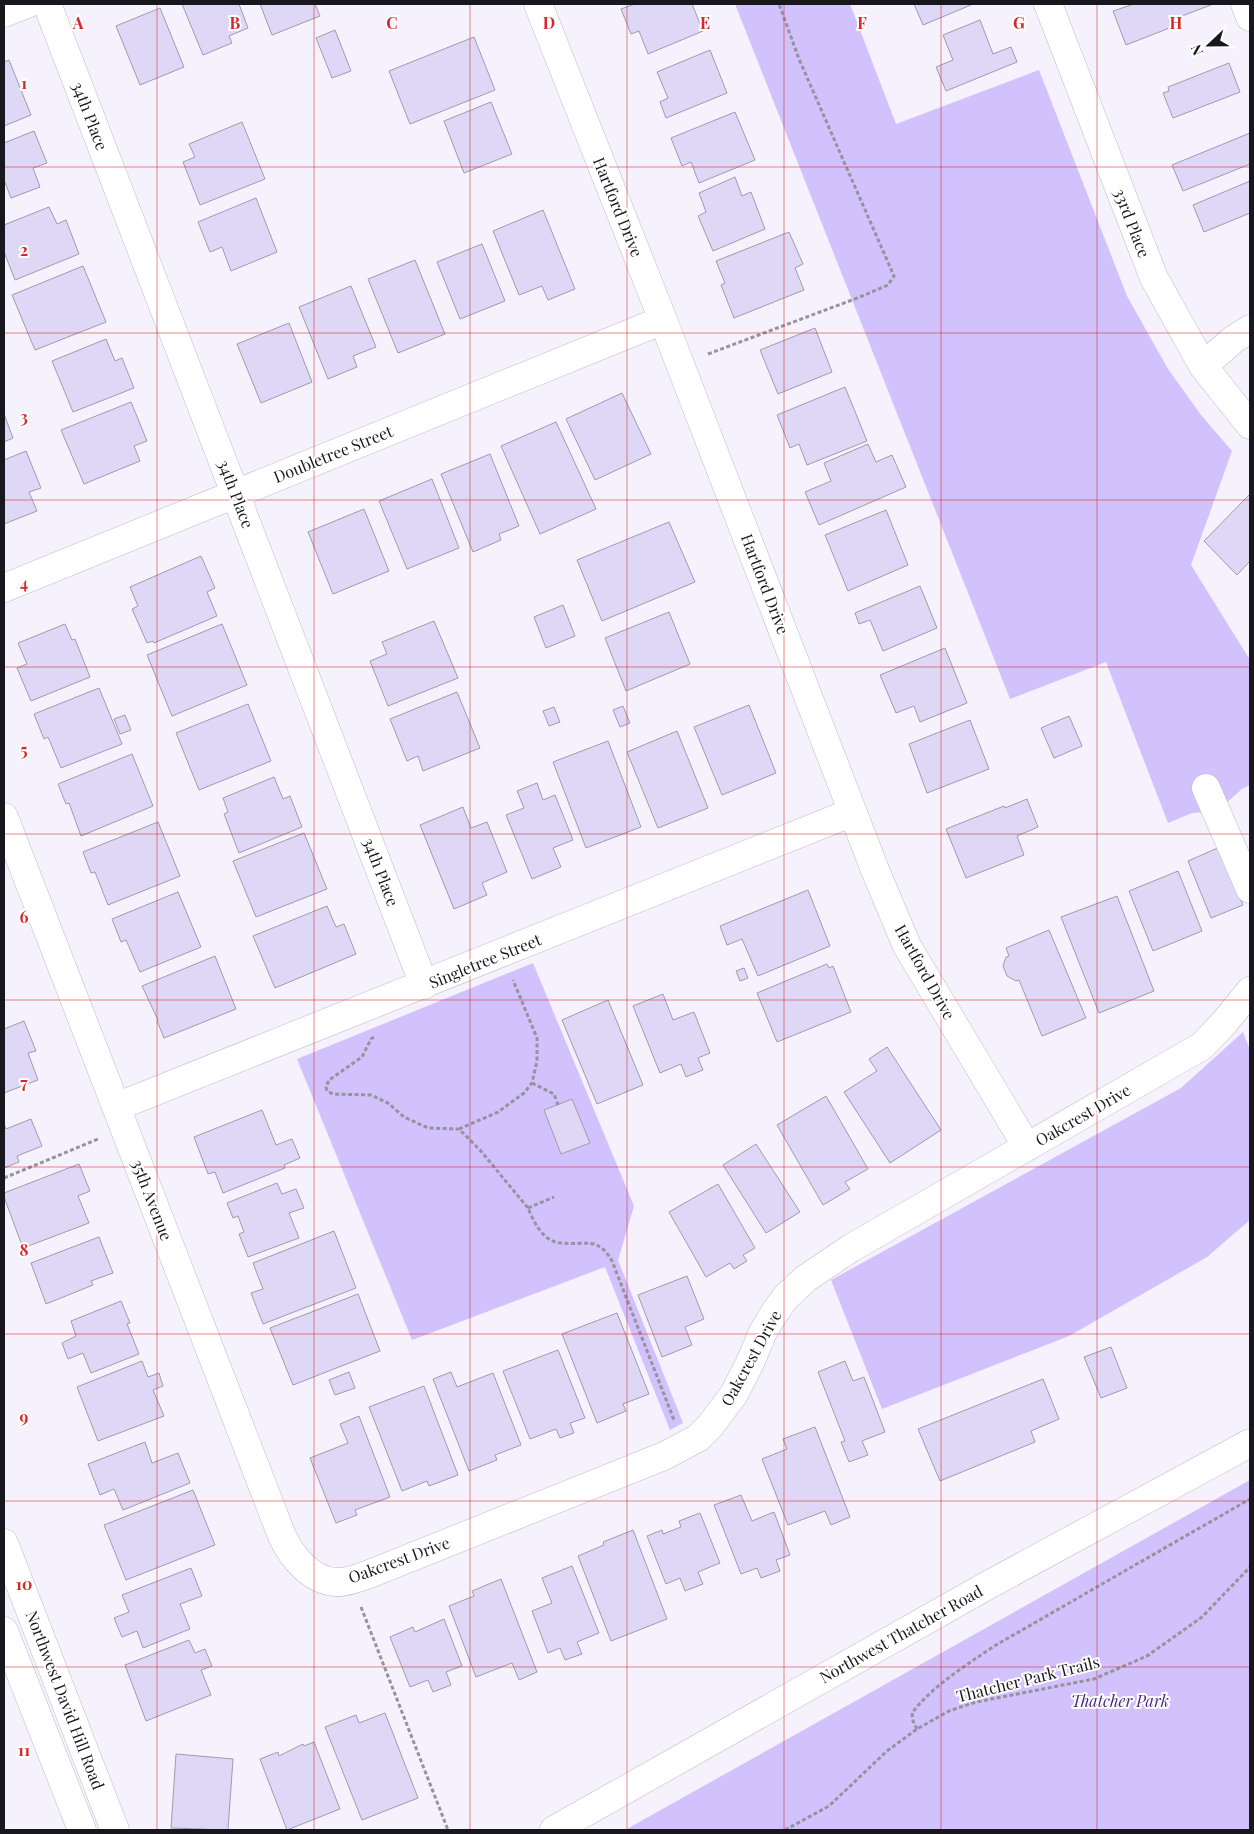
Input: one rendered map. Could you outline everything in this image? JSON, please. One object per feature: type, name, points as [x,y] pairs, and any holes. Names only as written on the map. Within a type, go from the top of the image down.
[{"type":"street","points":[[4,13],[28,4]]},
{"type":"street","name":"34th Place","points":[[47,4],[424,985]]},
{"type":"street","name":"Hartford Drive","points":[[538,4],[663,320],[875,870],[907,946],[1027,1147]]},
{"type":"street","name":"33rd Place","points":[[1048,4],[1154,278],[1203,366],[1250,424]]},
{"type":"street","points":[[1245,4],[1250,17]]},
{"type":"street","name":"Doubletree Street","points":[[4,588],[663,320]]},
{"type":"street","points":[[1203,366],[1234,338],[1250,329]]},
{"type":"street","points":[[1206,788],[1250,889]]},
{"type":"street","name":"Singletree Street","points":[[120,1118],[424,985],[853,812]]},
{"type":"street","name":"35th Avenue","points":[[4,817],[282,1536],[290,1552],[313,1574]]},
{"type":"street","name":"Oakcrest Drive","points":[[313,1574],[336,1582],[351,1580],[627,1470],[684,1446],[698,1438],[710,1426],[734,1394],[763,1332],[785,1298],[795,1287],[851,1248],[1202,1046],[1250,991]]},
{"type":"street","name":"Northwest Thatcher Road","points":[[554,1830],[990,1584],[1250,1443]]},
{"type":"street","name":"Northwest David Hill Road","points":[[4,1543],[115,1830]]},
{"type":"street","name":"Northwest David Hill Road","points":[[4,1631],[82,1830]]},
{"type":"path","points":[[679,364],[860,297],[888,285],[894,276],[798,59],[779,4]]},
{"type":"path","points":[[506,983],[520,977]]},
{"type":"path","points":[[377,1035],[371,1039],[362,1057],[329,1080],[326,1087],[328,1091],[333,1094],[371,1095],[388,1103],[404,1117],[428,1128],[459,1128],[498,1112],[524,1093],[532,1083],[537,1060],[537,1038],[514,980]]},
{"type":"path","points":[[532,1083],[554,1094],[558,1105]]},
{"type":"path","points":[[4,1178],[120,1118]]},
{"type":"path","points":[[459,1128],[480,1150],[528,1208],[543,1234],[560,1243],[583,1242],[596,1244],[608,1254],[684,1446]]},
{"type":"path","points":[[528,1208],[554,1197]]},
{"type":"path","points":[[917,1729],[912,1713],[918,1705],[957,1671],[980,1655],[1250,1499]]},
{"type":"path","name":"Thatcher Park Trails","points":[[785,1830],[828,1806],[887,1751],[917,1729],[949,1711],[976,1702],[1094,1678],[1147,1656],[1202,1617],[1250,1567]]},
{"type":"path","points":[[351,1580],[448,1830]]},
{"type":"green space","points":[[735,4],[850,4],[896,124],[1039,70],[1127,296],[1168,369],[1201,415],[1232,451],[1191,565],[1250,660],[1250,785],[1242,789],[1217,811],[1192,813],[1168,823],[1106,662],[1010,699]]},
{"type":"green space","points":[[533,963],[634,1206],[618,1260],[683,1423],[670,1430],[605,1267],[412,1340],[297,1059]]},
{"type":"green space","points":[[1243,1032],[1250,1050],[1250,1220],[1207,1257],[1069,1336],[882,1409],[831,1280],[1181,1088]]},
{"type":"green space","name":"Thatcher Park","points":[[1250,1480],[1250,1830],[625,1830]]},
{"type":"building","points":[[182,4],[239,4],[248,28],[229,36],[232,43],[203,55]]},
{"type":"building","points":[[260,4],[315,4],[320,16],[272,35]]},
{"type":"building","points":[[635,4],[692,4],[703,31],[648,54],[639,31],[631,34],[621,9]]},
{"type":"building","points":[[914,4],[971,4],[971,5],[923,25]]},
{"type":"building","points":[[1134,4],[1211,5],[1169,21],[1172,27],[1126,45],[1113,11]]},
{"type":"building","points":[[160,8],[184,67],[140,85],[116,26]]},
{"type":"building","points":[[980,20],[993,54],[1011,47],[1017,62],[946,91],[936,67],[953,60],[943,35]]},
{"type":"building","points":[[335,30],[351,71],[332,78],[316,38]]},
{"type":"building","points":[[474,37],[495,90],[410,124],[389,71]]},
{"type":"building","points":[[710,50],[727,93],[666,118],[660,102],[668,98],[657,72]]},
{"type":"building","points":[[9,60],[31,115],[4,126],[4,62]]},
{"type":"building","points":[[1229,63],[1240,92],[1173,118],[1163,93],[1169,91],[1168,87]]},
{"type":"building","points":[[491,102],[512,154],[464,173],[444,121]]},
{"type":"building","points":[[735,112],[755,160],[699,183],[691,162],[682,166],[671,138]]},
{"type":"building","points":[[242,122],[265,179],[200,205],[183,162],[195,157],[189,144]]},
{"type":"building","points":[[34,131],[47,163],[33,168],[40,187],[11,198],[4,180],[4,143]]},
{"type":"building","points":[[1250,133],[1250,164],[1183,191],[1172,165]]},
{"type":"building","points":[[735,177],[742,196],[751,192],[765,229],[713,251],[698,216],[706,212],[699,193]]},
{"type":"building","points":[[1250,181],[1250,213],[1204,232],[1193,205]]},
{"type":"building","points":[[256,198],[277,252],[231,271],[222,247],[210,252],[198,222]]},
{"type":"building","points":[[49,207],[57,224],[66,220],[79,254],[15,280],[4,252],[4,225]]},
{"type":"building","points":[[543,210],[575,289],[548,300],[542,286],[519,295],[493,231]]},
{"type":"building","points":[[789,232],[803,264],[795,268],[804,290],[734,318],[721,285],[725,283],[716,261]]},
{"type":"building","points":[[482,244],[505,301],[460,319],[437,262]]},
{"type":"building","points":[[415,260],[445,334],[398,353],[368,279]]},
{"type":"building","points":[[83,266],[106,322],[35,350],[12,295]]},
{"type":"building","points":[[351,286],[376,347],[353,356],[357,367],[328,379],[299,307]]},
{"type":"building","points":[[289,323],[312,382],[261,403],[237,344]]},
{"type":"building","points":[[815,328],[832,372],[778,394],[760,350]]},
{"type":"building","points":[[106,339],[115,361],[122,358],[134,388],[73,412],[52,361]]},
{"type":"building","points":[[845,387],[867,441],[807,465],[799,444],[790,448],[777,415]]},
{"type":"building","points":[[622,393],[651,454],[595,480],[566,419]]},
{"type":"building","points":[[131,402],[147,441],[134,446],[140,461],[84,484],[61,430]]},
{"type":"building","points":[[4,414],[13,438],[4,442]]},
{"type":"building","points":[[556,422],[596,509],[540,534],[501,446]]},
{"type":"building","points":[[868,444],[876,462],[892,455],[906,487],[819,525],[805,492],[831,481],[824,463]]},
{"type":"building","points":[[26,451],[41,488],[29,492],[37,511],[4,524],[4,460]]},
{"type":"building","points":[[490,454],[519,526],[499,534],[501,540],[473,552],[441,474]]},
{"type":"building","points":[[432,479],[459,548],[407,569],[379,501]]},
{"type":"building","points":[[1250,494],[1250,561],[1237,575],[1204,541]]},
{"type":"building","points":[[364,509],[389,571],[333,594],[308,532]]},
{"type":"building","points":[[886,510],[908,565],[848,591],[825,535]]},
{"type":"building","points":[[669,522],[695,582],[602,621],[577,560]]},
{"type":"building","points":[[201,556],[215,588],[207,592],[217,616],[154,643],[153,641],[147,643],[132,609],[138,606],[130,587]]},
{"type":"building","points":[[920,586],[937,628],[883,651],[870,620],[859,624],[855,613]]},
{"type":"building","points":[[563,605],[575,636],[546,648],[534,617]]},
{"type":"building","points":[[669,612],[690,664],[626,691],[605,638]]},
{"type":"building","points":[[434,621],[458,678],[388,706],[370,661],[387,654],[382,642]]},
{"type":"building","points":[[65,624],[72,640],[75,639],[90,677],[31,701],[17,668],[27,664],[18,643]]},
{"type":"building","points":[[222,624],[247,685],[172,716],[147,655]]},
{"type":"building","points":[[945,648],[967,703],[920,722],[914,706],[896,713],[880,675]]},
{"type":"building","points":[[99,688],[122,744],[61,768],[48,737],[44,739],[34,714]]},
{"type":"building","points":[[457,692],[480,748],[423,771],[418,756],[407,761],[390,719]]},
{"type":"building","points":[[248,704],[271,761],[199,790],[176,733]]},
{"type":"building","points":[[749,705],[776,773],[722,795],[694,727]]},
{"type":"building","points":[[623,706],[630,723],[620,727],[613,710]]},
{"type":"building","points":[[554,707],[560,722],[549,726],[543,711]]},
{"type":"building","points":[[125,715],[131,730],[120,734],[114,719]]},
{"type":"building","points":[[1069,716],[1082,746],[1054,758],[1041,728]]},
{"type":"building","points":[[970,720],[989,769],[927,793],[909,744]]},
{"type":"building","points":[[677,731],[708,808],[658,828],[627,752]]},
{"type":"building","points":[[608,741],[641,827],[586,848],[553,762]]},
{"type":"building","points":[[132,754],[153,806],[81,836],[69,803],[66,804],[58,784]]},
{"type":"building","points":[[274,777],[283,799],[290,796],[302,827],[239,853],[224,814],[228,812],[223,798]]},
{"type":"building","points":[[537,783],[543,800],[555,795],[573,840],[553,848],[561,867],[532,879],[506,815],[524,808],[517,791]]},
{"type":"building","points":[[1027,799],[1038,827],[1017,836],[1024,855],[966,878],[946,829]]},
{"type":"building","points":[[463,807],[471,828],[487,822],[507,872],[482,883],[487,895],[454,909],[420,825]]},
{"type":"building","points":[[158,822],[180,876],[108,905],[95,872],[91,873],[83,852]]},
{"type":"building","points":[[304,833],[327,889],[256,917],[233,861]]},
{"type":"building","points":[[1220,847],[1243,905],[1211,918],[1188,861]]},
{"type":"building","points":[[1178,871],[1202,931],[1153,951],[1129,891]]},
{"type":"building","points":[[808,890],[830,946],[758,976],[742,939],[727,945],[720,926]]},
{"type":"building","points":[[178,892],[201,947],[140,972],[126,940],[121,942],[112,919]]},
{"type":"building","points":[[1117,896],[1154,991],[1099,1013],[1061,917]]},
{"type":"building","points":[[327,906],[336,927],[344,924],[356,954],[275,988],[253,936]]},
{"type":"building","points":[[1049,930],[1086,1018],[1042,1036],[1019,980],[1016,981],[1007,976],[1003,966],[1006,957],[1009,956],[1006,948]]},
{"type":"building","points":[[215,956],[236,1009],[164,1038],[142,986]]},
{"type":"building","points":[[827,964],[829,968],[833,966],[851,1012],[777,1042],[757,993]]},
{"type":"building","points":[[744,968],[748,978],[740,981],[736,971]]},
{"type":"building","points":[[663,994],[673,1020],[694,1012],[710,1053],[698,1058],[703,1070],[686,1077],[681,1064],[660,1073],[633,1006]]},
{"type":"building","points":[[608,1000],[643,1085],[597,1104],[562,1020]]},
{"type":"building","points":[[24,1021],[36,1051],[28,1053],[38,1080],[4,1093],[4,1029]]},
{"type":"building","points":[[887,1047],[941,1130],[890,1163],[844,1092],[877,1071],[869,1059]]},
{"type":"building","points":[[826,1096],[868,1169],[845,1182],[850,1189],[823,1205],[777,1125]]},
{"type":"building","points":[[572,1099],[590,1143],[561,1154],[544,1110]]},
{"type":"building","points":[[262,1110],[276,1145],[292,1139],[300,1158],[284,1165],[285,1168],[223,1193],[215,1172],[208,1174],[194,1137]]},
{"type":"building","points":[[31,1119],[42,1146],[17,1156],[19,1162],[4,1168],[4,1124],[6,1129]]},
{"type":"building","points":[[756,1144],[800,1212],[766,1233],[723,1165]]},
{"type":"building","points":[[79,1164],[90,1191],[78,1196],[89,1223],[23,1248],[4,1193]]},
{"type":"building","points":[[277,1183],[282,1194],[296,1189],[304,1208],[289,1213],[299,1238],[248,1257],[239,1234],[244,1232],[238,1216],[233,1218],[227,1203]]},
{"type":"building","points":[[718,1184],[755,1248],[743,1255],[747,1261],[734,1269],[730,1263],[706,1277],[669,1212]]},
{"type":"building","points":[[334,1231],[356,1288],[263,1324],[251,1293],[263,1289],[253,1263]]},
{"type":"building","points":[[99,1237],[113,1273],[91,1281],[93,1285],[46,1304],[31,1263]]},
{"type":"building","points":[[687,1276],[704,1319],[685,1327],[692,1345],[662,1357],[638,1295]]},
{"type":"building","points":[[358,1294],[380,1351],[293,1385],[270,1328]]},
{"type":"building","points":[[121,1301],[130,1323],[127,1324],[139,1354],[91,1373],[83,1353],[68,1359],[62,1343],[76,1336],[71,1321]]},
{"type":"building","points":[[617,1313],[649,1394],[623,1404],[626,1411],[597,1423],[562,1334]]},
{"type":"building","points":[[1111,1347],[1127,1388],[1101,1398],[1084,1357]]},
{"type":"building","points":[[558,1350],[585,1418],[570,1423],[574,1433],[560,1438],[556,1429],[530,1439],[503,1371]]},
{"type":"building","points":[[142,1361],[148,1377],[159,1373],[163,1386],[153,1390],[164,1416],[98,1441],[77,1387]]},
{"type":"building","points":[[845,1361],[853,1381],[864,1377],[885,1432],[862,1441],[868,1455],[849,1462],[841,1442],[845,1441],[818,1372]]},
{"type":"building","points":[[349,1372],[355,1388],[335,1395],[329,1380]]},
{"type":"building","points":[[451,1372],[457,1387],[493,1373],[521,1445],[495,1455],[497,1460],[469,1471],[433,1379]]},
{"type":"building","points":[[1043,1379],[1059,1419],[1031,1431],[1035,1442],[940,1481],[918,1429]]},
{"type":"building","points":[[424,1386],[458,1475],[429,1486],[427,1481],[402,1491],[369,1407]]},
{"type":"building","points":[[359,1416],[390,1497],[355,1510],[357,1515],[336,1523],[310,1458],[348,1443],[340,1424]]},
{"type":"building","points":[[815,1427],[850,1517],[831,1525],[825,1511],[788,1525],[762,1459],[787,1449],[783,1439]]},
{"type":"building","points":[[145,1442],[152,1463],[178,1453],[190,1483],[123,1510],[114,1489],[100,1495],[88,1464]]},
{"type":"building","points":[[193,1490],[215,1545],[126,1580],[104,1525]]},
{"type":"building","points":[[741,1495],[752,1521],[774,1512],[790,1555],[776,1560],[780,1571],[761,1578],[757,1568],[741,1574],[714,1505]]},
{"type":"building","points":[[700,1513],[720,1563],[698,1572],[703,1584],[685,1591],[680,1578],[666,1584],[647,1536],[662,1530],[663,1534],[681,1527],[679,1521]]},
{"type":"building","points":[[633,1530],[667,1619],[611,1641],[578,1556],[604,1545],[603,1542]]},
{"type":"building","points":[[572,1566],[599,1633],[577,1642],[582,1654],[565,1660],[560,1648],[548,1653],[532,1611],[552,1603],[542,1578]]},
{"type":"building","points":[[191,1568],[202,1596],[180,1604],[190,1629],[143,1648],[137,1631],[122,1637],[114,1618],[129,1612],[122,1595]]},
{"type":"building","points":[[501,1579],[537,1672],[519,1680],[512,1663],[476,1677],[449,1606],[474,1596],[472,1591]]},
{"type":"building","points":[[444,1619],[462,1666],[446,1672],[451,1685],[433,1692],[428,1680],[410,1687],[390,1637],[413,1627],[415,1632]]},
{"type":"building","points":[[189,1640],[195,1653],[205,1649],[212,1666],[201,1670],[211,1695],[146,1721],[125,1665]]},
{"type":"building","points":[[385,1713],[418,1798],[362,1820],[325,1727],[356,1715],[359,1723]]},
{"type":"building","points":[[314,1742],[340,1809],[287,1830],[260,1759],[278,1752],[279,1756],[303,1744],[304,1746]]},
{"type":"building","points":[[176,1754],[233,1759],[228,1830],[171,1828]]}]
